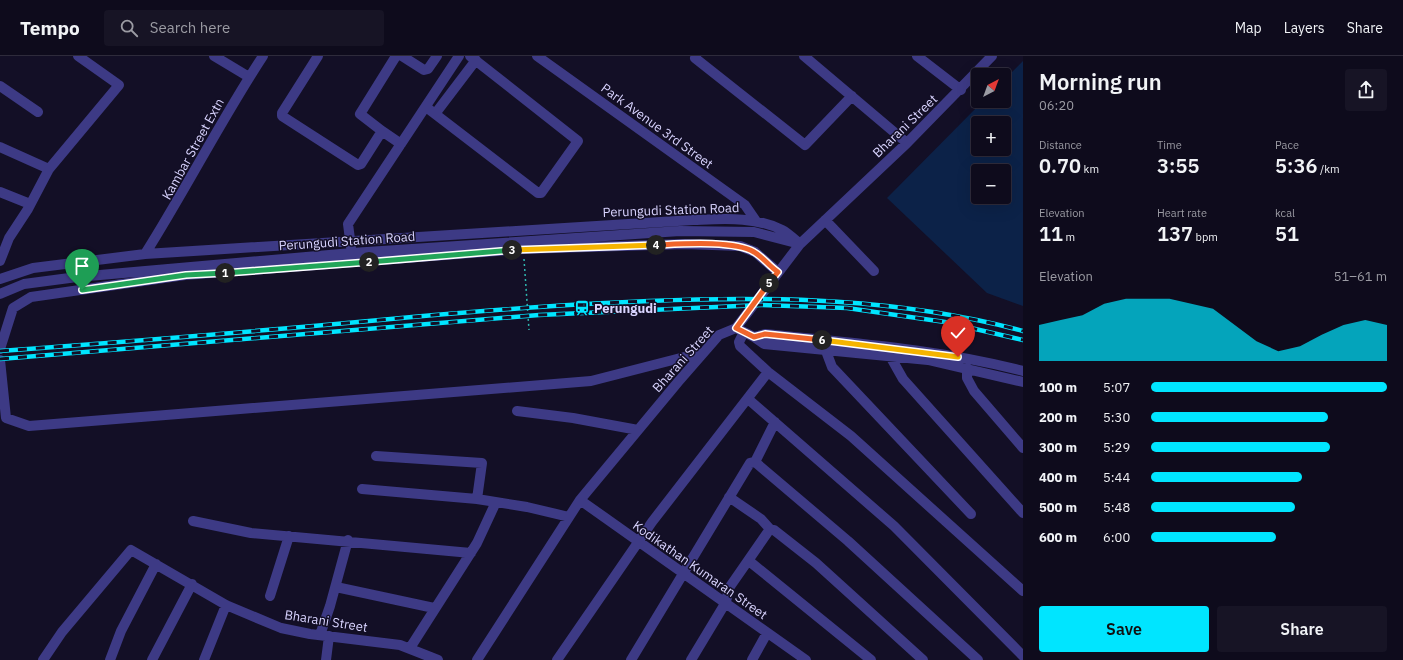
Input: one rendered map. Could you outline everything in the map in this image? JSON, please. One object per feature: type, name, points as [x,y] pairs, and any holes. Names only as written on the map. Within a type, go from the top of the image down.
[{"type":"street","points":[[0,261],[4,236],[30,204],[49,169],[119,85],[78,56]]},
{"type":"street","points":[[214,56],[249,77]]},
{"type":"street","name":"Kambar Street Extn","points":[[145,254],[176,206],[249,77],[263,56]]},
{"type":"street","points":[[318,56],[282,113],[282,116],[358,165],[361,164],[382,131]]},
{"type":"street","points":[[396,56],[360,114],[401,144]]},
{"type":"street","points":[[402,56],[426,70],[437,56]]},
{"type":"street","points":[[352,253],[348,224],[459,56]]},
{"type":"street","name":"Park Avenue 3rd Street","points":[[537,56],[745,205],[756,222]]},
{"type":"street","points":[[696,56],[695,58],[805,145],[852,96]]},
{"type":"street","points":[[804,56],[907,143]]},
{"type":"street","points":[[917,56],[961,90]]},
{"type":"street","name":"Bharani Street","points":[[477,660],[580,500],[704,352],[719,335],[740,330],[778,272],[800,244],[907,143],[961,90],[992,56]]},
{"type":"street","points":[[426,107],[435,114],[538,193],[541,193],[578,143],[577,140],[473,58],[435,114]]},
{"type":"street","points":[[1,88],[38,112]]},
{"type":"street","points":[[0,147],[49,169]]},
{"type":"street","points":[[0,192],[30,204]]},
{"type":"street","name":"Perungudi Station Road","points":[[0,279],[33,268],[145,254],[693,220],[733,219],[756,222],[783,230],[800,244]]},
{"type":"street","points":[[825,220],[874,271]]},
{"type":"street","name":"Perungudi Station Road","points":[[0,294],[24,284],[77,277],[352,253],[405,255],[680,231],[754,232],[800,244]]},
{"type":"street","points":[[0,349],[13,308],[31,297],[186,275],[405,255],[685,244],[740,246],[755,252],[778,272]]},
{"type":"street","points":[[24,284],[31,297]]},
{"type":"street","points":[[1023,382],[928,360],[764,344],[740,330],[740,346],[768,372],[851,436],[1023,591]]},
{"type":"street","points":[[754,337],[765,334],[889,347],[958,357],[1023,371]]},
{"type":"street","points":[[826,351],[832,367],[971,514]]},
{"type":"street","points":[[0,360],[2,405],[6,418],[28,426],[591,381],[704,352]]},
{"type":"street","points":[[890,356],[903,379],[1023,513]]},
{"type":"street","points":[[967,368],[967,378],[974,392],[1023,448]]},
{"type":"street","points":[[557,660],[652,522],[768,372]]},
{"type":"street","points":[[748,399],[894,526],[1023,656]]},
{"type":"street","points":[[517,411],[573,418],[638,430]]},
{"type":"street","points":[[756,462],[775,422]]},
{"type":"street","points":[[376,456],[482,463],[477,499]]},
{"type":"street","points":[[631,660],[750,463],[756,462]]},
{"type":"street","points":[[756,462],[853,546],[978,660]]},
{"type":"street","points":[[362,489],[477,499],[570,517]]},
{"type":"street","points":[[729,497],[761,518],[770,529],[774,530],[816,563],[923,660]]},
{"type":"street","name":"Kodikathan Kumaran Street","points":[[580,500],[806,660]]},
{"type":"street","points":[[410,648],[471,552],[496,502]]},
{"type":"street","points":[[193,521],[250,533],[348,540],[471,552]]},
{"type":"street","points":[[691,660],[726,602],[729,588],[770,529]]},
{"type":"street","points":[[270,596],[289,536]]},
{"type":"street","points":[[326,660],[324,636],[348,540]]},
{"type":"street","name":"Bharani Street","points":[[43,660],[62,632],[131,550],[226,605],[281,628],[324,636],[400,645],[438,660]]},
{"type":"street","points":[[749,561],[871,660]]},
{"type":"street","points":[[110,660],[121,631],[156,564]]},
{"type":"street","points":[[152,660],[192,584]]},
{"type":"street","points":[[336,587],[434,608]]},
{"type":"street","points":[[204,660],[226,605]]},
{"type":"street","points":[[752,660],[767,633]]},
{"type":"path","points":[[523,250],[529,330]]},
{"type":"water","points":[[1023,61],[1023,306],[987,293],[887,198],[976,108],[1011,108],[1011,73]]},
{"type":"railway","points":[[0,351],[206,335],[442,314],[649,301],[743,299],[837,302],[884,306],[977,320],[1023,331]]},
{"type":"railway","points":[[0,359],[539,315],[761,305],[847,308],[945,322],[1023,340]]},
{"type":"place","name":"Perungudi","points":[[582,308]]},
{"type":"route","points":[[82,290],[186,275],[406,260],[523,250],[685,244],[740,246],[755,252],[778,272],[736,328],[754,337],[765,334],[889,347],[958,357]]}]
